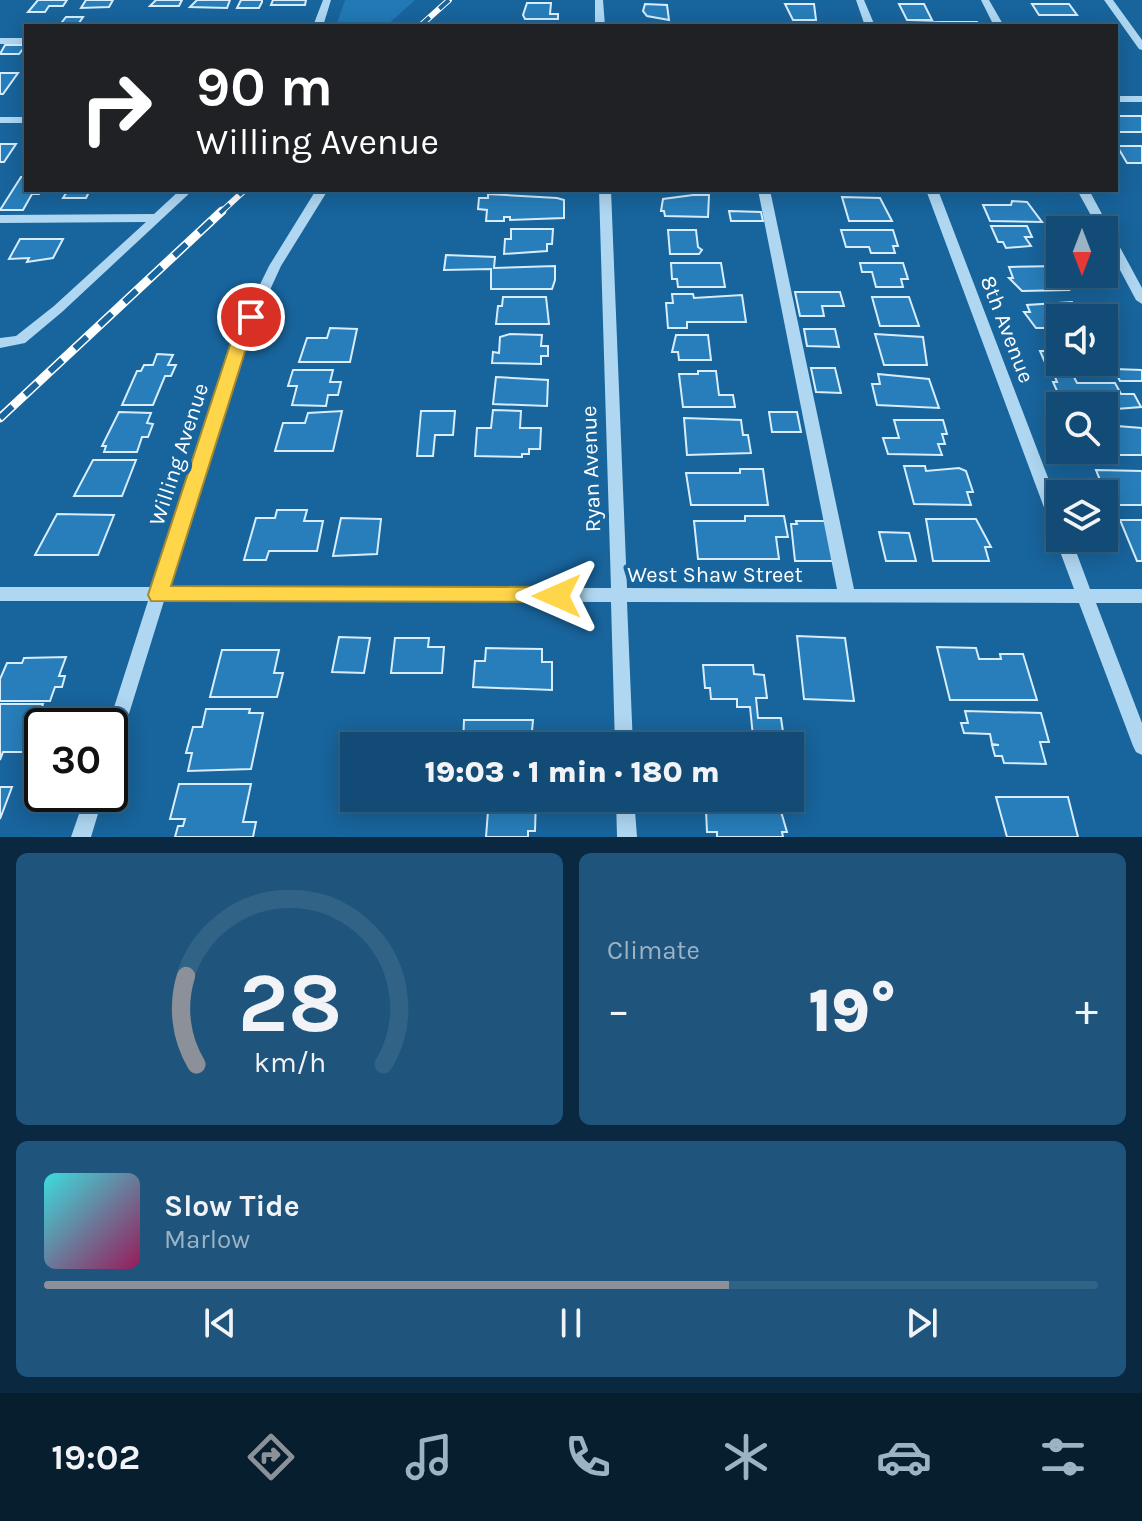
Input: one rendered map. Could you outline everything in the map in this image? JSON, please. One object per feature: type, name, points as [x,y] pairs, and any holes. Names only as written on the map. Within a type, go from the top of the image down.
[{"type":"street","points":[[319,24],[327,0]]},
{"type":"street","points":[[599,0],[600,24]]},
{"type":"street","points":[[860,0],[869,24]]},
{"type":"street","points":[[985,0],[998,24]]},
{"type":"street","points":[[1108,0],[1142,47]]},
{"type":"street","points":[[0,41],[24,41]]},
{"type":"street","points":[[1118,99],[1142,99]]},
{"type":"street","points":[[0,120],[24,120]]},
{"type":"street","points":[[0,343],[20,340],[185,192]]},
{"type":"street","name":"Willing Avenue","points":[[122,708],[239,342],[275,266],[321,192]]},
{"type":"street","name":"Ryan Avenue","points":[[605,192],[624,732]]},
{"type":"street","points":[[764,192],[847,596]]},
{"type":"street","name":"8th Avenue","points":[[933,192],[1046,492]]},
{"type":"street","points":[[1084,192],[1142,300]]},
{"type":"street","points":[[0,219],[156,218]]},
{"type":"street","points":[[1068,552],[1142,746]]},
{"type":"street","name":"West Shaw Street","points":[[0,594],[1142,596]]},
{"type":"street","points":[[81,837],[89,812]]},
{"type":"street","points":[[626,812],[627,837]]},
{"type":"shaded area","points":[[345,0],[415,0],[388,24],[337,24]]},
{"type":"building","points":[[38,0],[67,0],[63,6],[49,6],[45,12],[28,12]]},
{"type":"building","points":[[86,0],[113,0],[109,7],[81,8]]},
{"type":"building","points":[[156,0],[182,0],[179,6],[150,6]]},
{"type":"building","points":[[197,0],[230,0],[227,8],[190,7]]},
{"type":"building","points":[[241,0],[262,2],[259,8],[237,8]]},
{"type":"building","points":[[273,0],[306,0],[305,5],[271,5]]},
{"type":"building","points":[[527,3],[551,3],[550,14],[558,14],[558,19],[525,19],[523,15]]},
{"type":"building","points":[[645,4],[667,5],[669,20],[647,16],[643,11]]},
{"type":"building","points":[[785,4],[814,4],[816,20],[793,20]]},
{"type":"building","points":[[899,4],[924,4],[932,20],[907,20]]},
{"type":"building","points":[[1032,4],[1069,4],[1077,15],[1039,15]]},
{"type":"building","points":[[66,17],[83,17],[78,24],[61,24]]},
{"type":"building","points":[[977,22],[978,24],[932,24],[909,23]]},
{"type":"building","points":[[5,45],[24,45],[19,54],[0,54]]},
{"type":"building","points":[[0,73],[18,73],[3,94],[0,94]]},
{"type":"building","points":[[1118,116],[1142,116],[1142,132],[1118,132]]},
{"type":"building","points":[[0,144],[16,144],[4,162],[0,162]]},
{"type":"building","points":[[1118,146],[1142,146],[1142,163],[1127,163]]},
{"type":"building","points":[[21,177],[24,177],[24,192],[40,192],[32,194],[23,210],[0,210]]},
{"type":"building","points":[[67,192],[89,192],[86,198],[63,198]]},
{"type":"building","points":[[488,194],[564,200],[564,218],[510,220],[510,217],[504,217],[504,221],[486,221],[487,210],[478,209],[479,198],[488,198]]},
{"type":"building","points":[[709,195],[708,217],[665,216],[661,211],[663,199]]},
{"type":"building","points":[[842,197],[880,198],[892,221],[849,221]]},
{"type":"building","points":[[1012,201],[1027,202],[1042,222],[990,221],[983,205],[1011,205]]},
{"type":"building","points":[[729,211],[761,212],[763,221],[731,221]]},
{"type":"building","points":[[991,226],[1027,226],[1032,237],[1025,237],[1031,246],[1006,248],[1003,242],[998,242]]},
{"type":"building","points":[[511,229],[553,229],[552,244],[547,244],[547,251],[504,254],[505,239],[511,239]]},
{"type":"building","points":[[668,230],[696,230],[698,247],[702,250],[699,254],[670,254]]},
{"type":"building","points":[[841,230],[893,230],[898,246],[893,246],[895,253],[871,253],[869,247],[846,247]]},
{"type":"building","points":[[20,239],[63,239],[53,258],[27,262],[29,258],[9,259]]},
{"type":"building","points":[[446,255],[495,257],[494,268],[555,266],[555,280],[552,289],[491,289],[491,269],[444,270]]},
{"type":"building","points":[[671,263],[721,263],[725,287],[678,287],[677,279],[672,279]]},
{"type":"building","points":[[860,263],[903,263],[908,279],[901,279],[903,287],[876,287],[872,272],[862,272]]},
{"type":"building","points":[[1046,266],[1046,288],[1069,290],[1022,291],[1009,278],[1013,278],[1009,267]]},
{"type":"building","points":[[795,292],[840,292],[844,306],[822,306],[824,316],[800,316]]},
{"type":"building","points":[[672,294],[693,294],[694,298],[742,295],[746,322],[687,322],[687,328],[668,328],[666,303],[673,303]]},
{"type":"building","points":[[503,297],[546,297],[549,324],[496,324],[498,306],[502,306]]},
{"type":"building","points":[[872,297],[909,297],[919,326],[880,326]]},
{"type":"building","points":[[1072,302],[1073,304],[1046,304],[1046,328],[1036,328],[1024,312],[1030,312],[1027,305]]},
{"type":"building","points":[[330,328],[357,329],[350,362],[299,362],[307,338],[327,338]]},
{"type":"building","points":[[804,329],[835,329],[839,347],[807,346]]},
{"type":"building","points":[[510,334],[542,335],[541,346],[548,346],[548,356],[541,356],[541,364],[492,363],[493,352],[499,353],[500,337]]},
{"type":"building","points":[[875,334],[923,337],[927,365],[884,365]]},
{"type":"building","points":[[676,335],[708,335],[711,360],[679,360],[678,352],[672,352]]},
{"type":"building","points":[[1040,351],[1046,351],[1046,365]]},
{"type":"building","points":[[157,354],[173,355],[168,365],[176,365],[171,376],[165,376],[153,405],[122,405],[137,371],[141,371],[144,365],[153,365]]},
{"type":"building","points":[[811,368],[835,368],[841,393],[816,392]]},
{"type":"building","points":[[1118,369],[1142,370],[1142,381],[1120,381]]},
{"type":"building","points":[[293,370],[333,370],[330,382],[341,382],[338,395],[328,395],[326,406],[292,405],[297,386],[288,386]]},
{"type":"building","points":[[698,371],[716,371],[719,395],[733,395],[735,407],[683,407],[679,374],[698,374]]},
{"type":"building","points":[[878,374],[929,379],[939,408],[877,405],[872,384],[880,384]]},
{"type":"building","points":[[496,377],[548,380],[547,406],[493,404]]},
{"type":"building","points":[[1055,377],[1074,377],[1077,383],[1115,383],[1121,394],[1134,394],[1141,407],[1118,409],[1118,392],[1058,392],[1053,382],[1057,382]]},
{"type":"building","points":[[493,410],[521,411],[520,428],[541,428],[540,449],[529,449],[529,454],[522,454],[522,457],[475,456],[477,428],[491,428]]},
{"type":"building","points":[[342,411],[333,451],[275,451],[283,423],[305,423],[308,413]]},
{"type":"building","points":[[421,411],[455,411],[453,435],[435,435],[433,456],[417,456]]},
{"type":"building","points":[[119,412],[151,413],[147,423],[153,424],[148,437],[142,437],[137,452],[104,452],[106,446],[102,446]]},
{"type":"building","points":[[769,412],[797,412],[801,432],[772,432]]},
{"type":"building","points":[[684,418],[741,420],[743,435],[748,435],[751,453],[687,455]]},
{"type":"building","points":[[894,420],[943,420],[947,434],[942,434],[945,444],[938,444],[942,455],[888,454],[883,438],[899,438]]},
{"type":"building","points":[[1118,426],[1142,428],[1142,455],[1118,455]]},
{"type":"building","points":[[93,460],[136,460],[122,496],[74,496]]},
{"type":"building","points":[[904,466],[925,466],[926,471],[959,468],[966,471],[973,492],[967,492],[971,505],[914,504]]},
{"type":"building","points":[[740,469],[763,469],[768,505],[691,505],[686,473],[740,473]]},
{"type":"building","points":[[1096,470],[1142,471],[1142,505],[1118,505],[1118,480],[1100,480]]},
{"type":"building","points":[[277,510],[307,510],[304,521],[323,521],[317,551],[269,551],[266,560],[244,560],[256,518],[275,518]]},
{"type":"building","points":[[57,514],[114,515],[98,555],[35,555]]},
{"type":"building","points":[[745,516],[784,516],[788,537],[776,537],[779,559],[698,559],[694,521],[745,521]]},
{"type":"building","points":[[341,518],[381,519],[377,554],[333,556]]},
{"type":"building","points":[[926,519],[976,519],[991,547],[985,547],[989,561],[933,561]]},
{"type":"building","points":[[1120,520],[1142,520],[1142,561],[1137,561]]},
{"type":"building","points":[[796,521],[825,521],[834,561],[795,561],[791,524],[797,524]]},
{"type":"building","points":[[879,532],[909,533],[916,561],[886,561]]},
{"type":"building","points":[[797,636],[845,638],[854,701],[804,699]]},
{"type":"building","points":[[339,637],[370,638],[364,673],[332,672]]},
{"type":"building","points":[[395,638],[429,638],[428,647],[444,647],[442,673],[391,673]]},
{"type":"building","points":[[937,647],[976,648],[979,659],[1001,659],[1000,654],[1023,654],[1037,700],[950,700]]},
{"type":"building","points":[[486,648],[542,649],[542,662],[552,662],[552,690],[473,687],[475,661],[485,661]]},
{"type":"building","points":[[222,650],[279,650],[274,673],[283,673],[277,697],[210,697]]},
{"type":"building","points":[[66,657],[59,676],[65,676],[62,687],[55,687],[50,701],[0,701],[0,679],[7,663],[22,663],[24,658]]},
{"type":"building","points":[[703,665],[753,665],[754,674],[764,675],[767,698],[756,698],[758,718],[781,718],[783,732],[753,732],[750,707],[737,707],[737,699],[711,699],[710,688],[705,688]]},
{"type":"building","points":[[0,704],[43,704],[42,708],[24,708],[24,752],[3,752],[0,760]]},
{"type":"building","points":[[206,709],[250,709],[249,713],[263,713],[251,769],[188,771],[192,753],[186,753],[193,727],[202,727]]},
{"type":"building","points":[[965,711],[1041,713],[1049,742],[1040,742],[1046,764],[1004,763],[1002,756],[995,756],[992,745],[999,745],[992,744],[990,734],[964,733],[961,723],[968,723]]},
{"type":"building","points":[[464,720],[533,720],[532,731],[539,731],[539,732],[464,732]]},
{"type":"building","points":[[179,784],[251,784],[243,822],[256,822],[253,837],[175,837],[178,826],[183,826],[185,819],[170,819]]},
{"type":"building","points":[[0,787],[12,787],[0,819]]},
{"type":"building","points":[[996,797],[1068,797],[1078,837],[1007,837]]},
{"type":"building","points":[[488,812],[536,812],[535,831],[528,831],[528,837],[486,837]]},
{"type":"building","points":[[706,812],[781,812],[787,832],[782,832],[783,837],[717,837],[717,832],[707,832]]},
{"type":"railway","points":[[422,24],[449,0]]},
{"type":"railway","points":[[220,213],[243,192]]},
{"type":"railway","points":[[0,418],[222,211]]},
{"type":"route","points":[[251,317],[239,342],[158,595],[557,596]]}]
